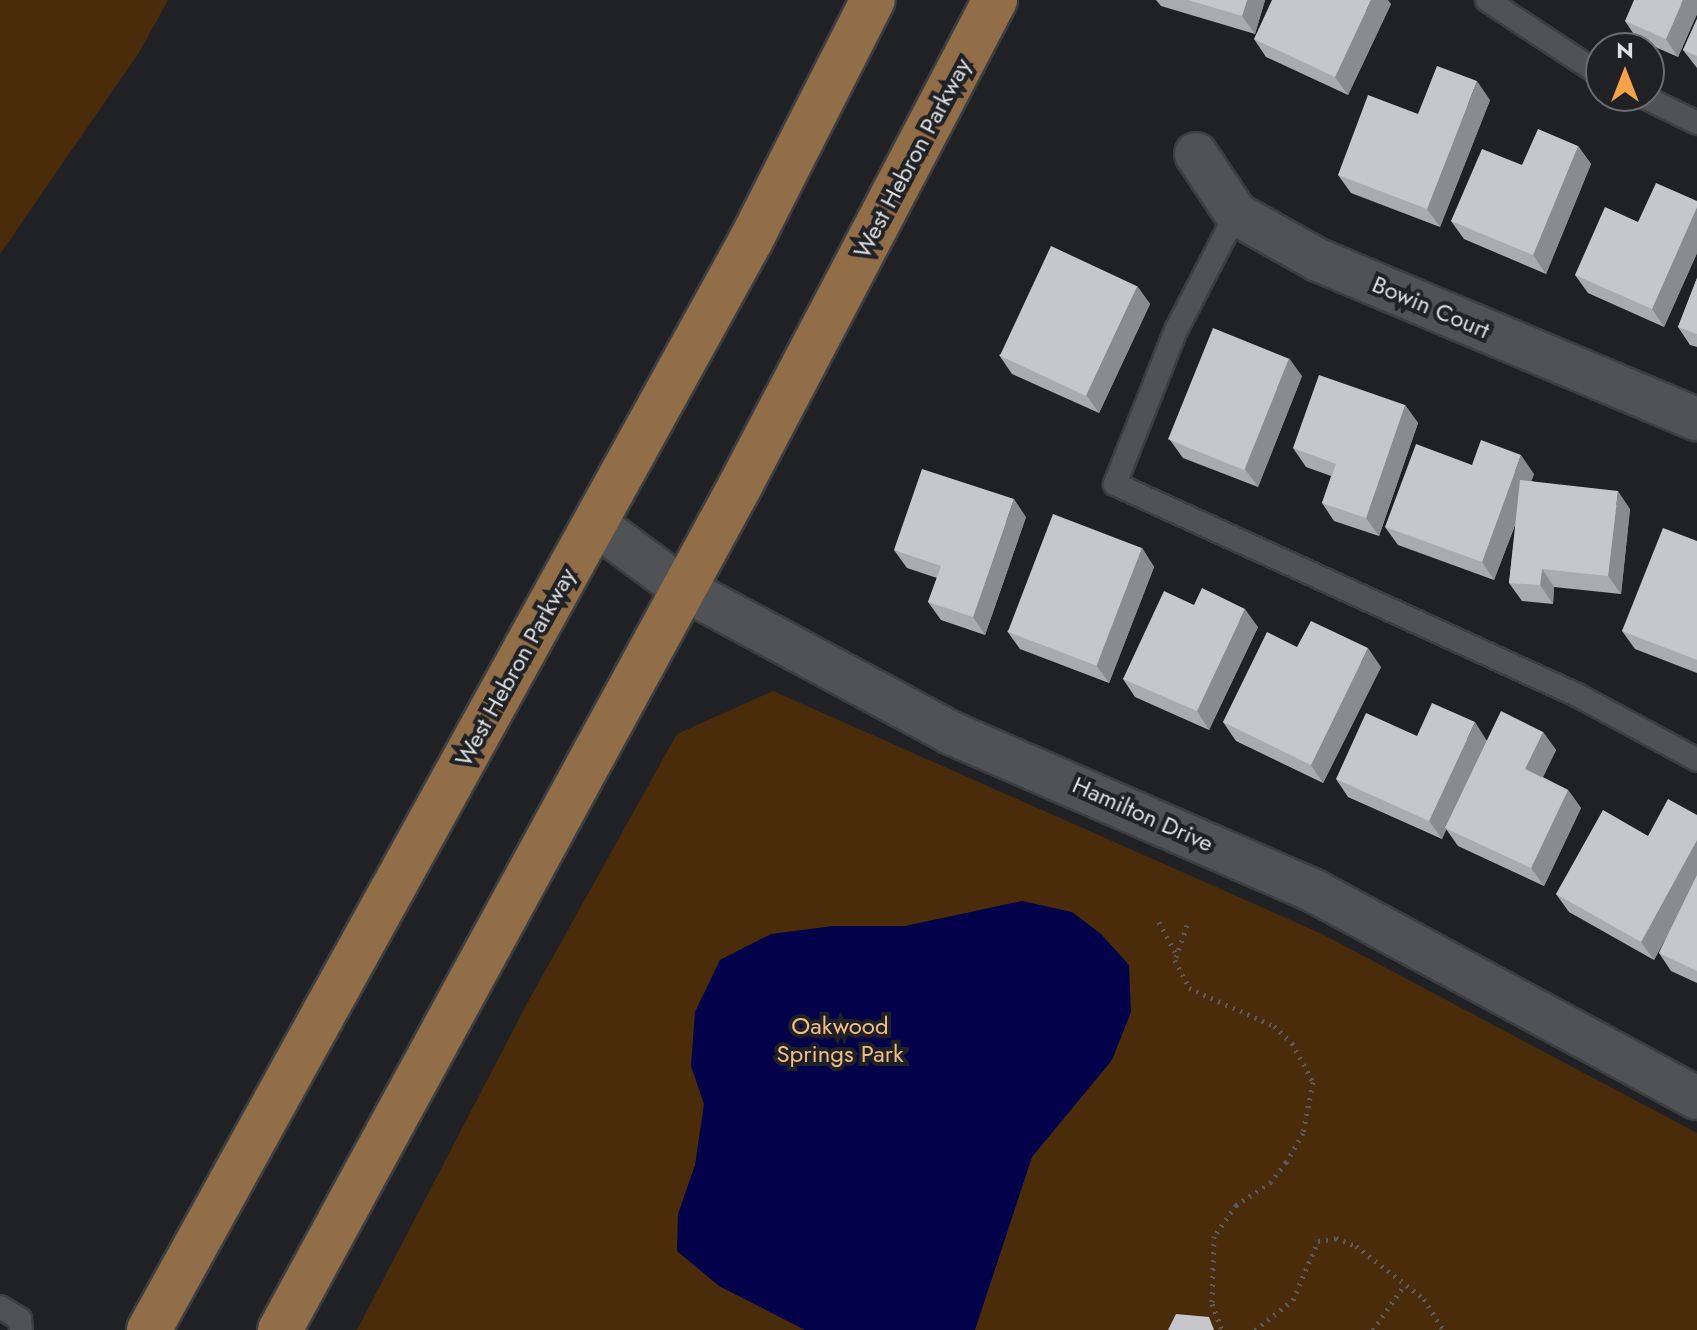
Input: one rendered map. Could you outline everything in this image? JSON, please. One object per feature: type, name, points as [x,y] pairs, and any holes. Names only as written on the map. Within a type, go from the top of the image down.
[{"type":"main road","name":"West Hebron Parkway","points":[[149,1330],[751,240],[873,0]]},
{"type":"main road","name":"West Hebron Parkway","points":[[280,1330],[682,588],[995,0]]},
{"type":"street","name":"Bowin Court","points":[[1196,154],[1236,214],[1318,260],[1697,419]]},
{"type":"street","name":"Hamilton Drive","points":[[594,523],[682,588],[951,733],[1314,891],[1697,1098]]},
{"type":"lane","points":[[1487,0],[1585,64]]},
{"type":"lane","points":[[1665,107],[1697,123]]},
{"type":"lane","points":[[1236,214],[1176,330],[1115,484],[1577,695],[1697,760]]},
{"type":"lane","points":[[0,1307],[20,1319],[21,1330]]},
{"type":"path","points":[[1159,922],[1189,988],[1274,1026],[1292,1043],[1313,1082],[1303,1133],[1286,1162],[1271,1182],[1236,1205],[1214,1236],[1212,1304],[1222,1330]]},
{"type":"path","points":[[1175,952],[1187,925]]},
{"type":"path","points":[[1255,1330],[1293,1300],[1318,1241],[1336,1238],[1356,1246],[1396,1275],[1403,1287],[1424,1299],[1443,1330]]},
{"type":"path","points":[[1373,1330],[1403,1287]]},
{"type":"green space","points":[[0,0],[168,0],[140,51],[0,254]]},
{"type":"green space","name":"Oakwood Springs Park","points":[[773,691],[1322,934],[1697,1133],[1697,1330],[357,1330],[530,998],[677,734]]},
{"type":"shaded area","points":[[1022,901],[1072,912],[1101,934],[1129,965],[1131,1012],[1112,1060],[1032,1157],[975,1330],[805,1330],[719,1286],[677,1251],[678,1214],[695,1165],[704,1104],[691,1066],[695,1012],[720,960],[771,934],[833,926],[905,926]]},
{"type":"building","points":[[1188,0],[1247,0],[1242,16]]},
{"type":"building","points":[[1272,0],[1371,0],[1335,77],[1254,39]]},
{"type":"building","points":[[1634,0],[1683,0],[1666,39],[1665,32],[1650,32],[1625,21]]},
{"type":"building","points":[[1697,19],[1697,56],[1683,50]]},
{"type":"building","points":[[1437,66],[1477,81],[1427,209],[1338,175],[1368,95],[1418,114]]},
{"type":"building","points":[[1538,129],[1578,146],[1533,255],[1451,221],[1482,149],[1522,165]]},
{"type":"building","points":[[1656,183],[1697,201],[1697,207],[1652,309],[1575,275],[1605,207],[1638,222]]},
{"type":"building","points":[[1051,246],[1137,286],[1086,396],[1000,356]]},
{"type":"building","points":[[1697,278],[1697,334],[1678,327]]},
{"type":"building","points":[[1213,328],[1289,359],[1244,470],[1168,439]]},
{"type":"building","points":[[1319,375],[1405,405],[1366,518],[1322,503],[1336,464],[1293,448]]},
{"type":"building","points":[[1481,440],[1521,455],[1482,562],[1385,527],[1416,444],[1472,465]]},
{"type":"building","points":[[922,469],[1014,499],[973,617],[928,602],[941,566],[894,550]]},
{"type":"building","points":[[1520,480],[1618,491],[1608,576],[1542,569],[1540,585],[1509,583]]},
{"type":"building","points":[[1053,514],[1142,548],[1097,666],[1008,632]]},
{"type":"building","points":[[1663,528],[1697,541],[1697,660],[1622,631]]},
{"type":"building","points":[[1202,588],[1245,609],[1197,711],[1123,679],[1164,591],[1194,605]]},
{"type":"building","points":[[1311,621],[1368,648],[1311,765],[1223,722],[1267,632],[1297,647]]},
{"type":"building","points":[[1432,703],[1475,722],[1429,821],[1336,779],[1366,713],[1417,736]]},
{"type":"building","points":[[1501,711],[1543,732],[1525,769],[1568,790],[1531,868],[1445,828]]},
{"type":"building","points":[[1668,799],[1697,815],[1697,840],[1641,942],[1556,894],[1603,810],[1648,836]]},
{"type":"building","points":[[1697,875],[1697,971],[1659,953]]},
{"type":"building","points":[[1176,1314],[1209,1317],[1214,1330],[1168,1330]]}]
